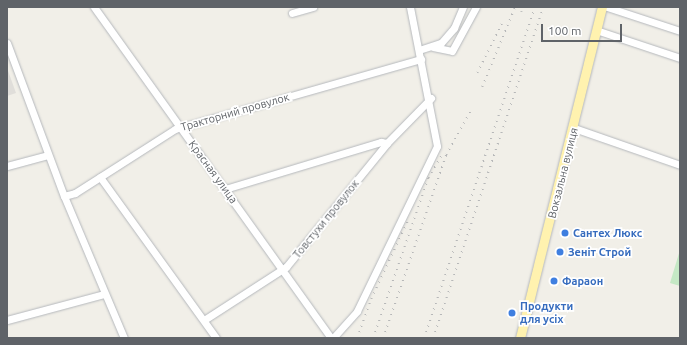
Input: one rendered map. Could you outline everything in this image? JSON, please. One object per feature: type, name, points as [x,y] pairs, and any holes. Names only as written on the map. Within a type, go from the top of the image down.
[{"type":"main road","name":"Вокзальна вулиця","points":[[520,338],[574,128],[602,7]]},
{"type":"street","name":"Красная улица","points":[[94,7],[332,338]]},
{"type":"street","points":[[292,14],[313,7]]},
{"type":"street","points":[[332,338],[357,311],[434,155],[438,137],[431,98],[410,7]]},
{"type":"street","points":[[433,47],[454,28],[463,7]]},
{"type":"street","points":[[420,50],[433,47],[452,51],[476,7]]},
{"type":"street","points":[[607,7],[680,31]]},
{"type":"street","points":[[596,30],[680,58]]},
{"type":"street","points":[[7,43],[64,196],[104,294],[124,338]]},
{"type":"street","name":"Тракторний провулок","points":[[64,196],[100,177],[180,127],[421,59]]},
{"type":"street","name":"Товстухи провулок","points":[[204,320],[282,270],[387,143],[431,98]]},
{"type":"street","points":[[574,128],[680,165]]},
{"type":"street","points":[[225,190],[230,185],[387,143]]},
{"type":"street","points":[[7,166],[48,155]]},
{"type":"street","points":[[100,177],[216,338]]},
{"type":"street","points":[[7,320],[104,294]]},
{"type":"shaded area","points":[[7,68],[16,93],[7,96]]},
{"type":"green space","points":[[680,250],[680,286],[670,283]]},
{"type":"railway","points":[[482,87],[515,7]]},
{"type":"railway","points":[[521,12],[522,7]]},
{"type":"railway","points":[[424,338],[535,7]]},
{"type":"railway","points":[[433,338],[543,7]]},
{"type":"railway","points":[[477,73],[502,23]]},
{"type":"railway","points":[[383,338],[446,155],[471,110]]},
{"type":"railway","points":[[373,338],[428,178],[443,153]]},
{"type":"railway","points":[[357,338],[371,299],[409,218]]},
{"type":"place","name":"Сантех Люкс","points":[[565,233]]},
{"type":"place","name":"Зеніт Строй","points":[[560,252]]},
{"type":"place","name":"Фараон","points":[[554,281]]},
{"type":"place","name":"Продукти для усіх","points":[[512,313]]}]
